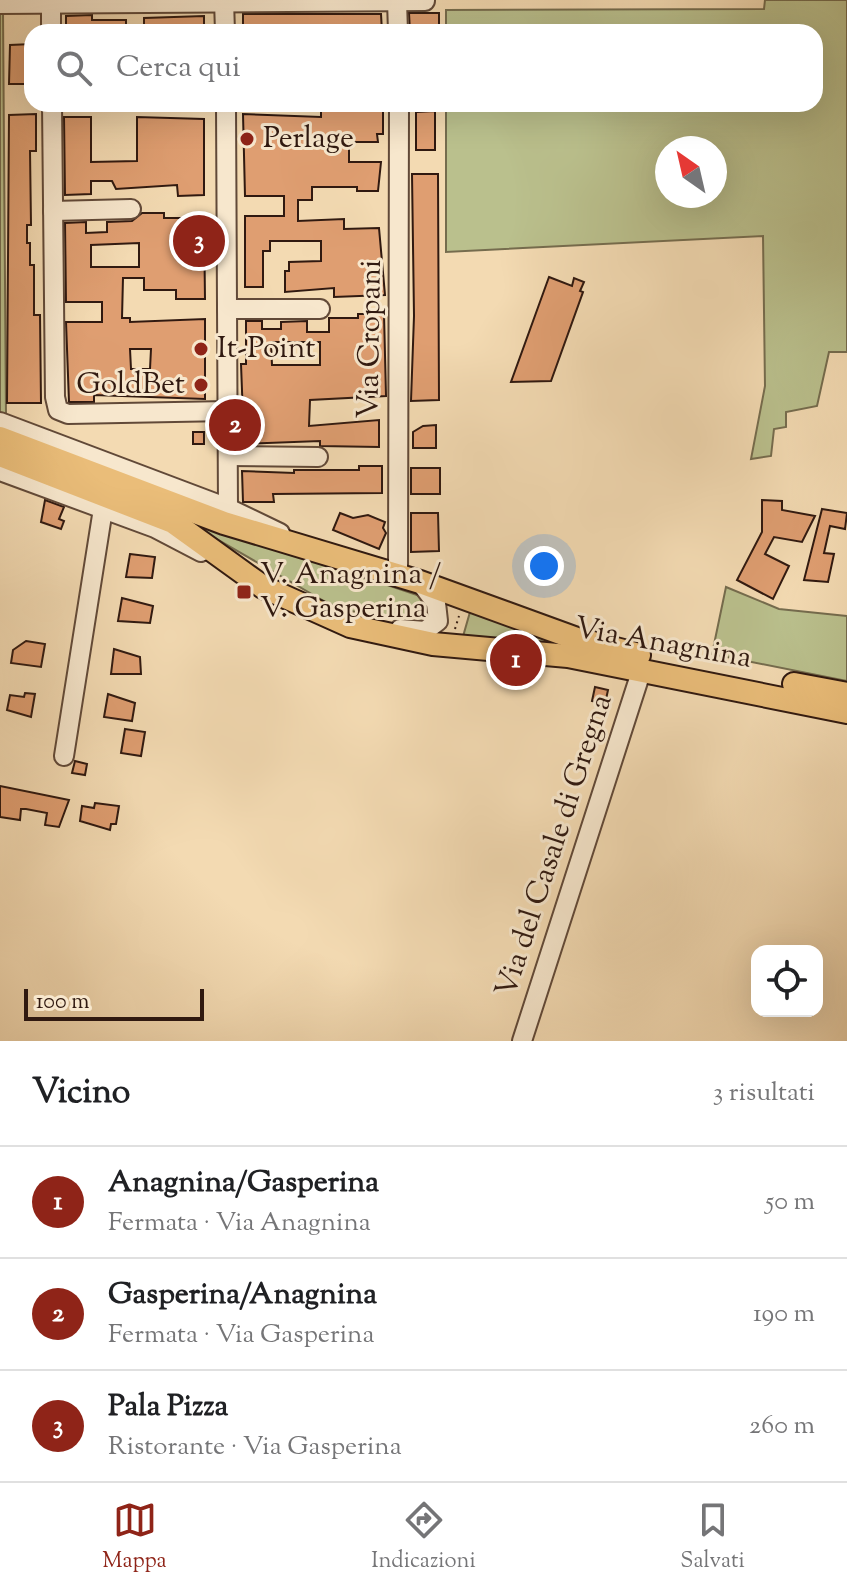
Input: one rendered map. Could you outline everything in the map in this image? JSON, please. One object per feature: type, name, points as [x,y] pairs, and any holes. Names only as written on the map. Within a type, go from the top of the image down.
[{"type":"main road","name":"Via Anagnina","points":[[0,438],[224,523],[420,582],[597,645],[847,694]]},
{"type":"main road","name":"Via Anagnina","points":[[0,455],[173,522],[242,573],[281,597],[341,624],[415,641],[544,653],[642,669],[847,712]]},
{"type":"street","points":[[224,1],[225,24]]},
{"type":"street","points":[[397,1],[398,24]]},
{"type":"street","points":[[0,4],[425,1]]},
{"type":"street","points":[[51,3],[51,24]]},
{"type":"street","points":[[52,112],[55,401],[58,410],[68,414],[228,411]]},
{"type":"street","points":[[226,112],[228,508]]},
{"type":"street","name":"Via Cropani","points":[[398,575],[399,112]]},
{"type":"street","points":[[53,211],[131,209]]},
{"type":"street","points":[[227,309],[320,309]]},
{"type":"street","name":"Via Anagnina","points":[[0,422],[228,508],[304,547]]},
{"type":"street","points":[[228,456],[318,457]]},
{"type":"street","name":"Via Anagnina","points":[[0,471],[155,528],[242,573]]},
{"type":"street","points":[[64,756],[103,509]]},
{"type":"street","points":[[341,624],[421,631],[433,627],[438,609],[420,582]]},
{"type":"street","name":"Via del Casale di Gregna","points":[[522,1041],[642,669]]},
{"type":"path","points":[[453,638],[461,612]]},
{"type":"green space","points":[[765,0],[847,0],[847,352],[829,352],[817,406],[786,412],[786,427],[774,429],[771,456],[751,459],[765,386],[763,236],[446,252],[446,112],[823,112],[823,24],[446,24],[446,10],[764,9]]},
{"type":"green space","points":[[0,13],[3,13],[6,416],[0,413]]},
{"type":"green space","points":[[170,512],[420,596],[429,608],[431,619],[423,625],[336,608]]},
{"type":"green space","points":[[726,587],[779,609],[847,616],[847,681],[712,654]]},
{"type":"green space","points":[[470,612],[589,654],[462,640]]},
{"type":"building","points":[[409,13],[439,13],[439,24],[410,24]]},
{"type":"building","points":[[243,14],[381,14],[382,24],[243,24]]},
{"type":"building","points":[[92,15],[92,20],[126,20],[126,24],[66,24],[66,16]]},
{"type":"building","points":[[204,16],[204,24],[144,24],[144,18]]},
{"type":"building","points":[[24,44],[24,84],[9,84],[10,45]]},
{"type":"building","points":[[321,112],[383,112],[383,134],[377,134],[378,142],[349,142],[349,162],[381,162],[378,191],[357,191],[357,187],[312,187],[312,200],[298,200],[298,221],[344,219],[344,229],[379,228],[385,295],[334,297],[334,288],[285,292],[285,271],[289,271],[289,262],[321,261],[321,241],[270,241],[270,251],[263,251],[263,287],[245,287],[245,216],[284,216],[284,196],[245,196],[243,114],[321,117]]},
{"type":"building","points":[[416,112],[435,112],[435,150],[416,150]]},
{"type":"building","points":[[36,114],[36,151],[30,151],[31,225],[27,225],[27,243],[30,243],[30,265],[34,265],[34,315],[40,315],[41,403],[7,403],[9,115]]},
{"type":"building","points":[[64,117],[91,117],[91,162],[137,161],[137,117],[204,119],[204,195],[178,196],[177,185],[116,189],[112,181],[91,181],[91,194],[65,195]]},
{"type":"building","points":[[412,174],[438,174],[439,400],[411,401],[414,316]]},
{"type":"building","points":[[142,213],[164,213],[164,218],[204,218],[205,299],[176,299],[176,290],[144,290],[144,278],[123,278],[122,318],[130,318],[130,322],[205,319],[205,399],[94,395],[94,402],[69,402],[66,322],[102,322],[102,302],[66,302],[65,223],[86,222],[86,233],[107,232],[107,222],[132,221]],"holes":[[[139,243],[139,267],[91,267],[91,245]],[[130,349],[151,349],[150,369],[131,369]]]},
{"type":"building","points":[[549,277],[572,286],[574,278],[584,282],[551,381],[511,382]]},
{"type":"building","points":[[358,314],[384,314],[386,396],[310,400],[309,426],[379,420],[379,447],[320,446],[320,441],[244,444],[241,364],[246,364],[246,321],[262,321],[262,329],[281,329],[281,322],[307,321],[307,332],[329,332],[329,318],[358,318]],"holes":[[[271,342],[320,342],[320,365],[272,365]]]},
{"type":"building","points":[[436,425],[436,448],[413,448],[413,432],[423,426]]},
{"type":"building","points":[[193,432],[204,432],[204,444],[193,444]]},
{"type":"building","points":[[359,466],[382,466],[382,493],[273,494],[274,502],[243,502],[242,471],[294,473],[294,470],[359,470]]},
{"type":"building","points":[[411,468],[440,468],[440,494],[411,494]]},
{"type":"building","points":[[45,500],[64,507],[59,519],[64,521],[61,529],[41,522]]},
{"type":"building","points":[[762,500],[782,501],[782,510],[815,516],[802,542],[774,537],[765,554],[789,566],[773,599],[737,580],[762,532]]},
{"type":"building","points":[[822,509],[847,513],[845,529],[830,526],[824,553],[834,554],[828,582],[804,580]]},
{"type":"building","points":[[340,513],[353,518],[368,515],[385,522],[383,528],[386,533],[379,549],[333,530]]},
{"type":"building","points":[[411,513],[438,513],[439,551],[411,552]]},
{"type":"building","points":[[130,554],[155,557],[152,578],[126,577]]},
{"type":"building","points":[[122,598],[153,606],[150,623],[118,621]]},
{"type":"building","points":[[26,641],[45,644],[41,667],[11,663],[13,650]]},
{"type":"building","points":[[114,649],[140,657],[141,674],[111,674]]},
{"type":"building","points":[[595,687],[608,690],[605,704],[592,701]]},
{"type":"building","points":[[25,693],[35,694],[31,717],[7,710],[10,695],[24,697]]},
{"type":"building","points":[[108,694],[135,703],[132,721],[104,717]]},
{"type":"building","points":[[125,729],[145,732],[141,756],[121,753]]},
{"type":"building","points":[[75,761],[87,764],[85,775],[72,773]]},
{"type":"building","points":[[0,786],[69,800],[59,827],[45,825],[47,813],[26,809],[21,809],[20,820],[0,817]]},
{"type":"building","points":[[95,803],[119,806],[116,824],[111,824],[110,830],[80,821],[82,806],[94,808]]},
{"type":"place","name":"Perlage","points":[[247,139]]},
{"type":"place","name":"Pala Pizza","points":[[199,241]]},
{"type":"place","name":"It-Point","points":[[201,349]]},
{"type":"place","name":"GoldBet","points":[[201,385]]},
{"type":"place","name":"Gasperina/Anagnina","points":[[235,425]]},
{"type":"place","name":"V. Anagnina / V. Gasperina","points":[[244,592]]},
{"type":"place","name":"Anagnina/Gasperina","points":[[516,660]]}]
